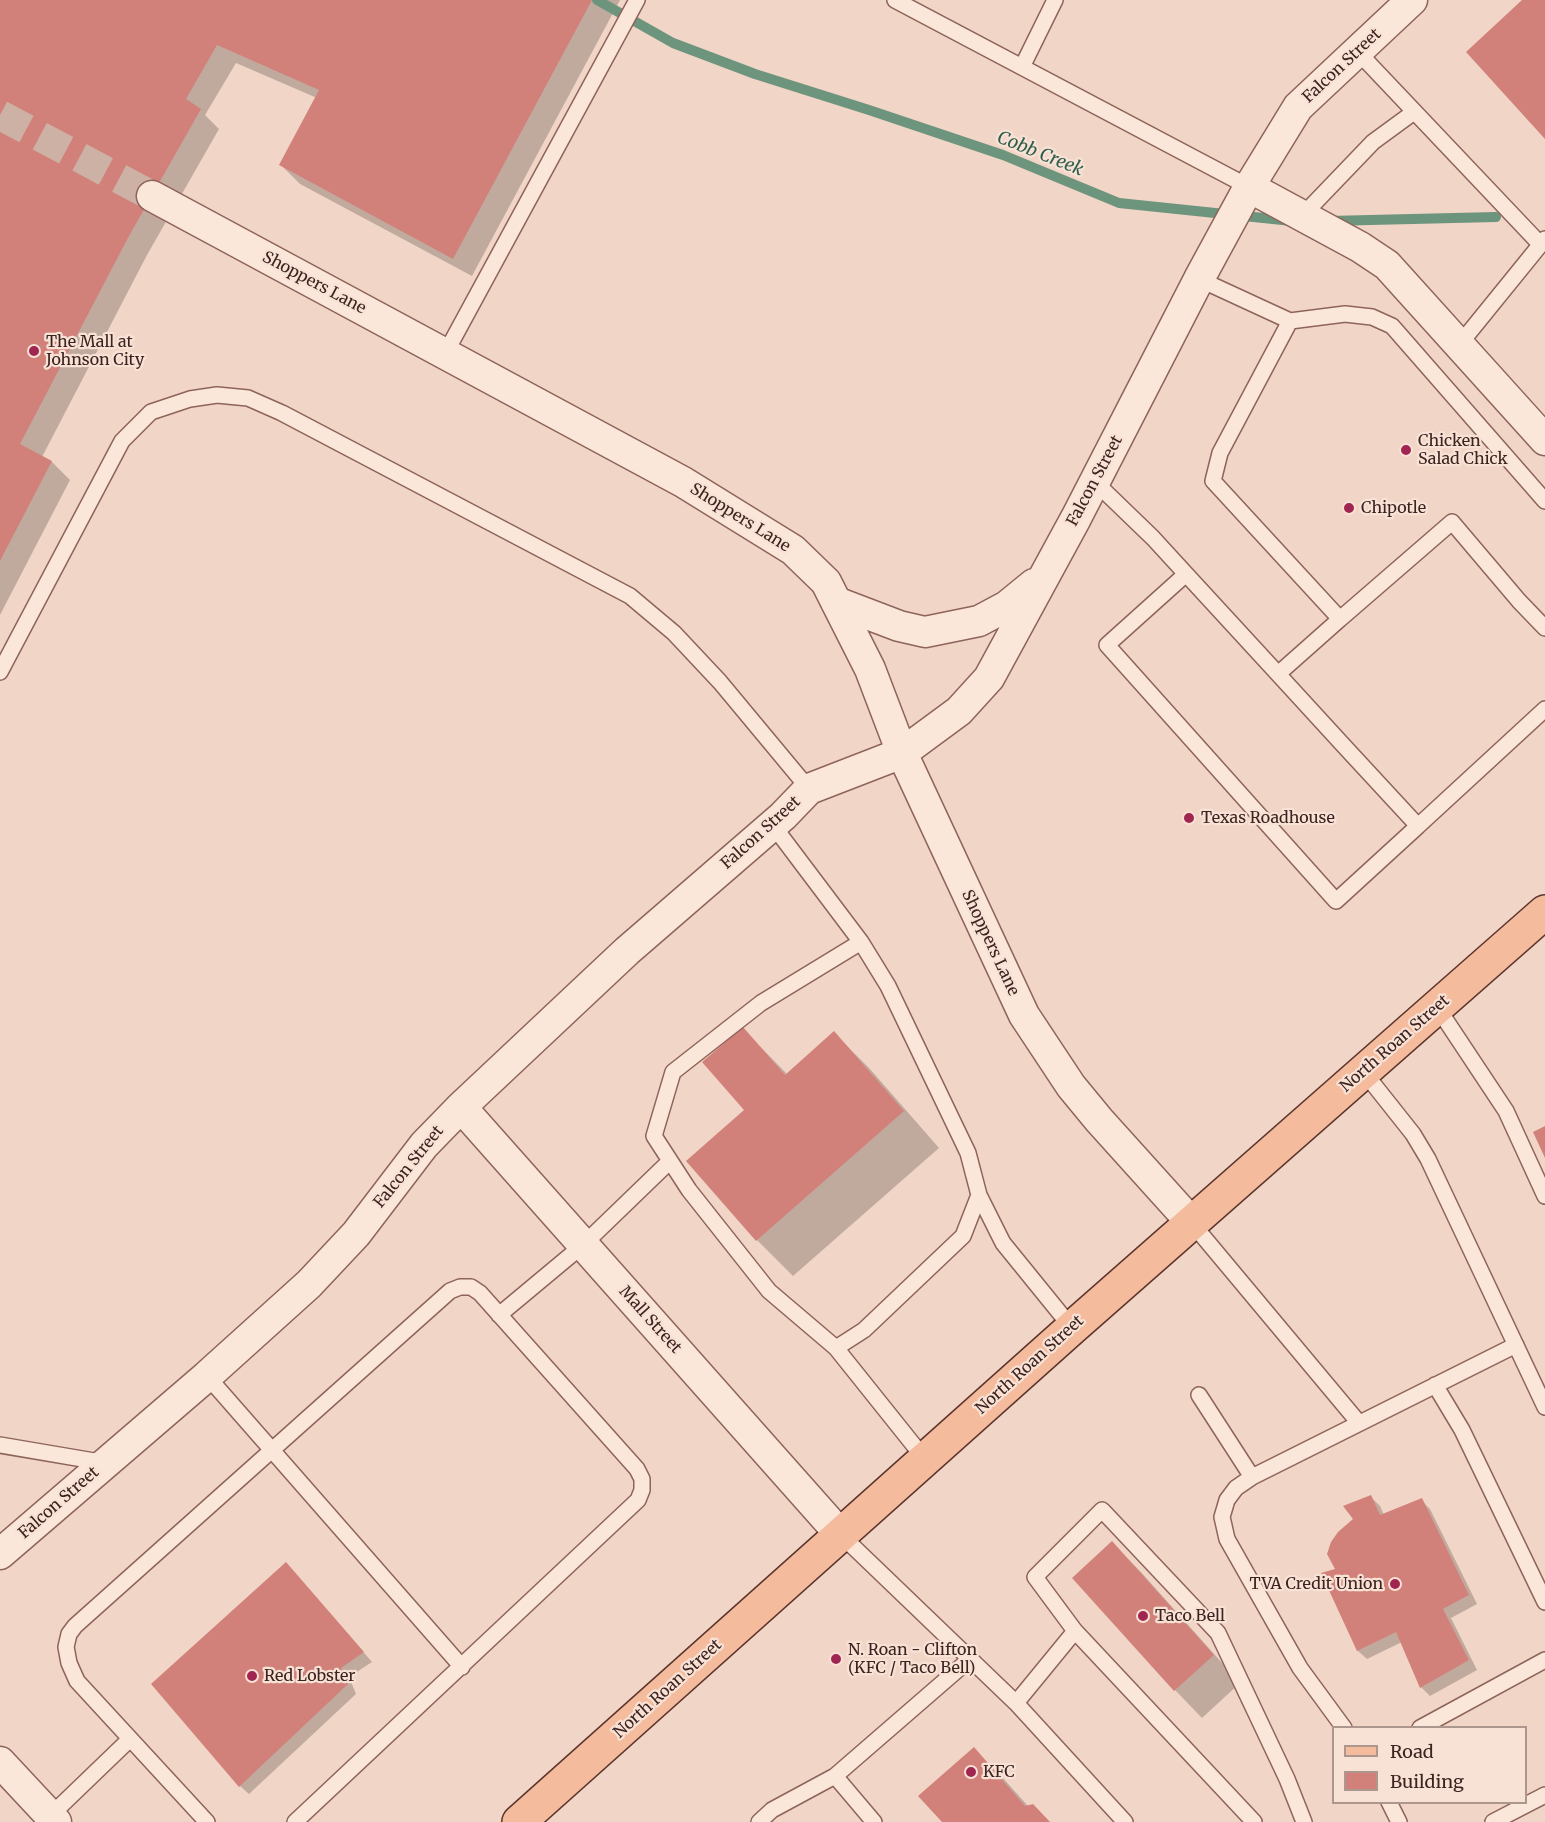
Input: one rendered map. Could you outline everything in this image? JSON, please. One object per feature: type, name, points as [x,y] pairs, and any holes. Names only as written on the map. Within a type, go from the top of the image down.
[{"type":"main road","name":"North Roan Street","points":[[519,1822],[1191,1222],[1437,1007],[1544,918]]},
{"type":"street","name":"Falcon Street","points":[[0,1554],[207,1376],[309,1284],[356,1234],[424,1145],[461,1107],[627,951],[809,789],[902,753],[959,711],[989,678],[1095,482],[1199,279],[1249,187],[1298,107],[1412,0]]},
{"type":"street","points":[[1249,187],[1360,247],[1388,266],[1545,440]]},
{"type":"street","name":"Shoppers Lane","points":[[152,196],[683,482],[793,550],[826,582],[870,669],[902,753],[1024,1016],[1071,1086],[1191,1222]]},
{"type":"street","points":[[836,602],[899,626],[925,632],[978,621],[1007,606],[1046,574]]},
{"type":"street","name":"Mall Street","points":[[461,1107],[840,1534]]},
{"type":"street","points":[[0,1762],[53,1819]]},
{"type":"lane","points":[[445,354],[637,0]]},
{"type":"lane","points":[[895,0],[1249,187]]},
{"type":"lane","points":[[1022,67],[1055,0]]},
{"type":"lane","points":[[1357,51],[1414,112],[1543,241],[1459,345]]},
{"type":"lane","points":[[1302,216],[1373,142],[1414,112]]},
{"type":"lane","points":[[1199,279],[1290,321],[1346,314],[1372,317],[1392,326],[1545,501]]},
{"type":"lane","points":[[1290,321],[1220,453],[1213,482],[1340,619]]},
{"type":"lane","points":[[0,672],[122,441],[151,412],[190,399],[217,395],[248,398],[282,413],[630,596],[674,633],[720,682],[809,789]]},
{"type":"lane","points":[[1095,482],[1153,538],[1418,826]]},
{"type":"lane","points":[[1278,674],[1452,522],[1545,628]]},
{"type":"lane","points":[[1186,574],[1107,645],[1336,901],[1545,709]]},
{"type":"lane","points":[[772,824],[861,942],[888,986],[968,1153],[979,1195],[1003,1242],[1072,1328]]},
{"type":"lane","points":[[861,942],[760,1003],[673,1072],[654,1136],[689,1191],[769,1291],[836,1348],[924,1458]]},
{"type":"lane","points":[[1437,1007],[1506,1111],[1545,1196]]},
{"type":"lane","points":[[1363,1071],[1413,1134],[1428,1159],[1545,1407]]},
{"type":"lane","points":[[499,1315],[583,1245],[670,1161]]},
{"type":"lane","points":[[836,1348],[864,1329],[963,1236],[979,1195]]},
{"type":"lane","points":[[1191,1222],[1359,1423]]},
{"type":"lane","points":[[207,1822],[77,1681],[69,1663],[66,1647],[69,1634],[75,1626],[271,1449],[450,1292],[460,1287],[471,1287],[480,1293],[637,1469],[642,1479],[642,1490],[638,1500],[295,1822]]},
{"type":"lane","points":[[1343,1726],[1300,1668],[1227,1539],[1222,1517],[1227,1500],[1236,1488],[1252,1477],[1516,1345]]},
{"type":"lane","points":[[207,1376],[462,1666]]},
{"type":"lane","points":[[1435,1385],[1462,1430],[1545,1602]]},
{"type":"lane","points":[[1199,1395],[1252,1477]]},
{"type":"lane","points":[[0,1445],[106,1463]]},
{"type":"lane","points":[[1254,1822],[1075,1631],[1035,1577],[1102,1510],[1218,1633],[1287,1779],[1304,1822]]},
{"type":"lane","points":[[840,1534],[1016,1702],[1125,1822]]},
{"type":"lane","points":[[1016,1702],[1075,1631]]},
{"type":"lane","points":[[759,1822],[772,1810],[835,1776],[970,1659]]},
{"type":"lane","points":[[1424,1726],[1545,1660]]},
{"type":"lane","points":[[53,1819],[130,1739]]},
{"type":"lane","points":[[835,1776],[874,1822]]},
{"type":"lane","points":[[1493,1822],[1545,1796]]},
{"type":"lane","points":[[1390,1804],[1399,1822]]},
{"type":"building","name":"The Mall at Johnson City","points":[[0,0],[592,0],[453,259],[279,165],[319,90],[217,45],[186,99],[201,109],[129,236],[20,444],[52,461],[0,561]]},
{"type":"building","points":[[1522,0],[1545,0],[1545,139],[1466,52]]},
{"type":"building","points":[[743,1027],[785,1075],[834,1031],[904,1111],[756,1241],[686,1161],[744,1110],[702,1062]]},
{"type":"building","points":[[1545,1126],[1545,1158],[1533,1132]]},
{"type":"building","name":"TVA Credit Union","points":[[1371,1495],[1380,1515],[1422,1498],[1469,1595],[1443,1609],[1469,1660],[1420,1688],[1396,1632],[1357,1651],[1321,1573],[1335,1569],[1327,1554],[1331,1542],[1338,1532],[1353,1519],[1343,1506]]},
{"type":"building","name":"Taco Bell","points":[[1112,1541],[1214,1655],[1174,1691],[1072,1578]]},
{"type":"building","name":"Red Lobster","points":[[286,1562],[364,1652],[341,1668],[348,1684],[239,1787],[151,1684]]},
{"type":"building","name":"KFC","points":[[974,1747],[1025,1806],[1033,1804],[1050,1822],[942,1822],[918,1796]]},
{"type":"waterway","name":"Cobb Creek","points":[[597,0],[673,43],[755,74],[1003,155],[1119,203],[1292,221]]},
{"type":"waterway","name":"Cobb Creek","points":[[1328,221],[1496,217]]},
{"type":"tunnel","points":[[0,115],[152,196]]},
{"type":"place","name":"The Mall at Johnson City","points":[[34,351]]},
{"type":"place","name":"Chicken Salad Chick","points":[[1406,450]]},
{"type":"place","name":"Chipotle","points":[[1349,508]]},
{"type":"place","name":"Texas Roadhouse","points":[[1189,818]]},
{"type":"place","name":"TVA Credit Union","points":[[1395,1584]]},
{"type":"place","name":"Taco Bell","points":[[1143,1616]]},
{"type":"place","name":"N. Roan - Clifton (KFC / Taco Bell)","points":[[836,1659]]},
{"type":"place","name":"Red Lobster","points":[[252,1676]]},
{"type":"place","name":"KFC","points":[[971,1772]]}]
